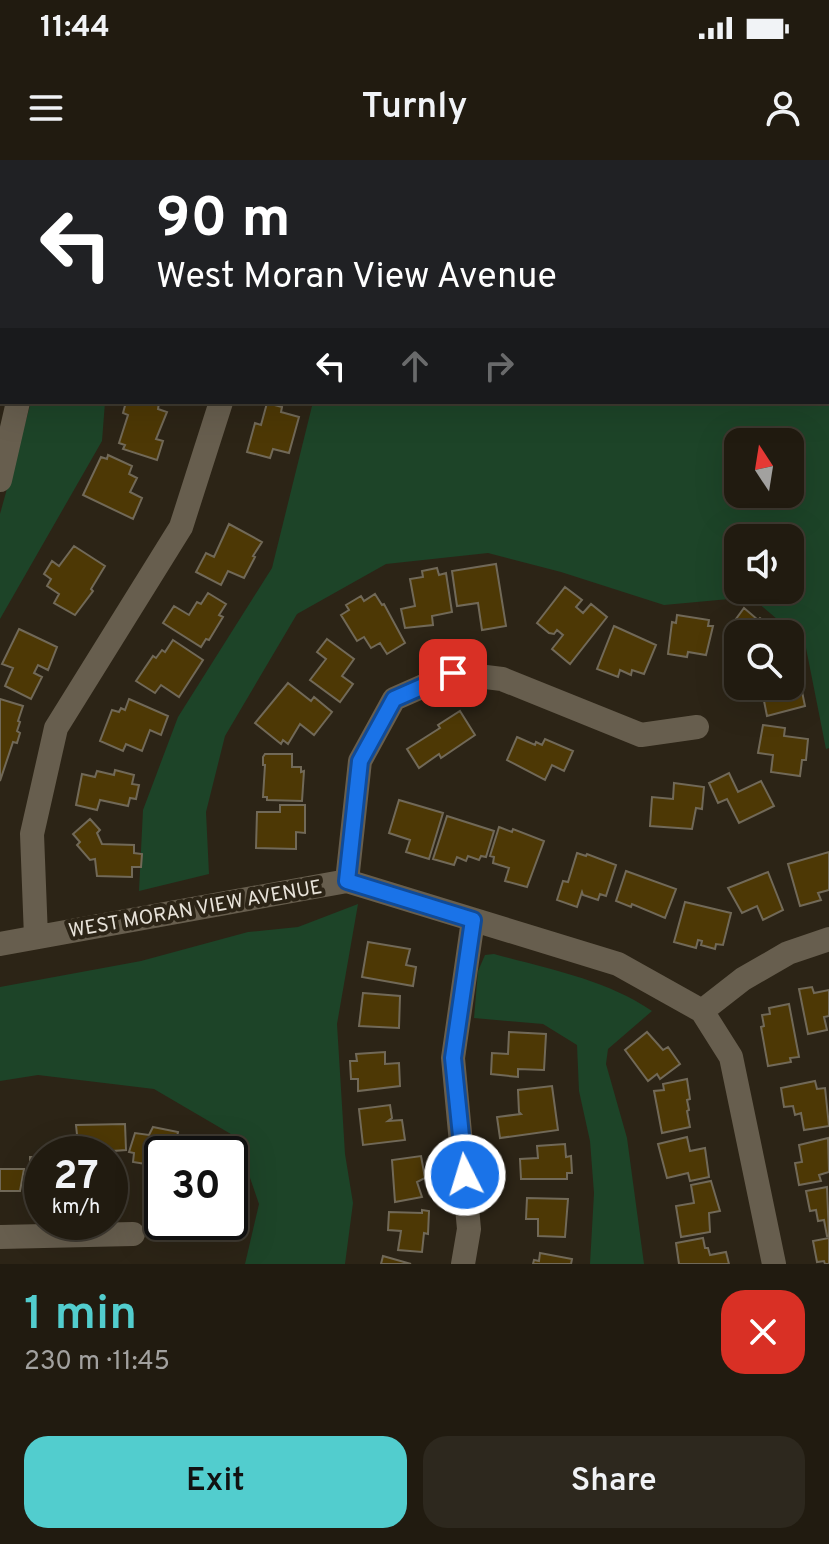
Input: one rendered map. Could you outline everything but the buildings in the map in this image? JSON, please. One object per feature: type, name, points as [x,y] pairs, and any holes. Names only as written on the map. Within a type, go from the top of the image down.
[{"type":"street","points":[[0,480],[18,404]]},
{"type":"street","points":[[36,937],[32,834],[56,728],[181,527],[220,404]]},
{"type":"street","points":[[347,881],[360,761],[394,699],[453,673],[502,679],[641,735],[697,727]]},
{"type":"street","name":"WEST MORAN VIEW AVENUE","points":[[0,944],[347,881],[618,964],[702,1011]]},
{"type":"street","points":[[463,1264],[469,1229],[453,1058],[473,920]]},
{"type":"street","points":[[774,1264],[731,1057],[702,1011],[743,979],[788,953],[829,939]]},
{"type":"street","points":[[0,1237],[133,1234]]},
{"type":"green space","points":[[30,404],[105,404],[102,441],[0,619],[0,514]]},
{"type":"green space","points":[[313,404],[829,404],[829,748],[826,749],[804,642],[804,620],[778,620],[759,604],[804,604],[804,524],[724,524],[724,599],[664,605],[561,572],[488,553],[386,564],[297,614],[225,736],[206,812],[209,874],[139,891],[143,810],[178,717],[272,568]]},
{"type":"green space","points":[[358,904],[337,1024],[345,1154],[353,1203],[345,1264],[245,1264],[259,1204],[248,1172],[248,1136],[234,1136],[154,1089],[38,1075],[0,1081],[0,987],[141,961],[248,932],[298,927]]},
{"type":"green space","points":[[494,954],[596,983],[652,1011],[608,1049],[606,1064],[627,1138],[644,1264],[590,1264],[594,1193],[590,1141],[579,1091],[577,1045],[543,1024],[474,1018],[478,971],[485,955]]},
{"type":"route","points":[[453,673],[394,699],[360,761],[347,881],[473,920],[453,1058],[465,1175]]}]
